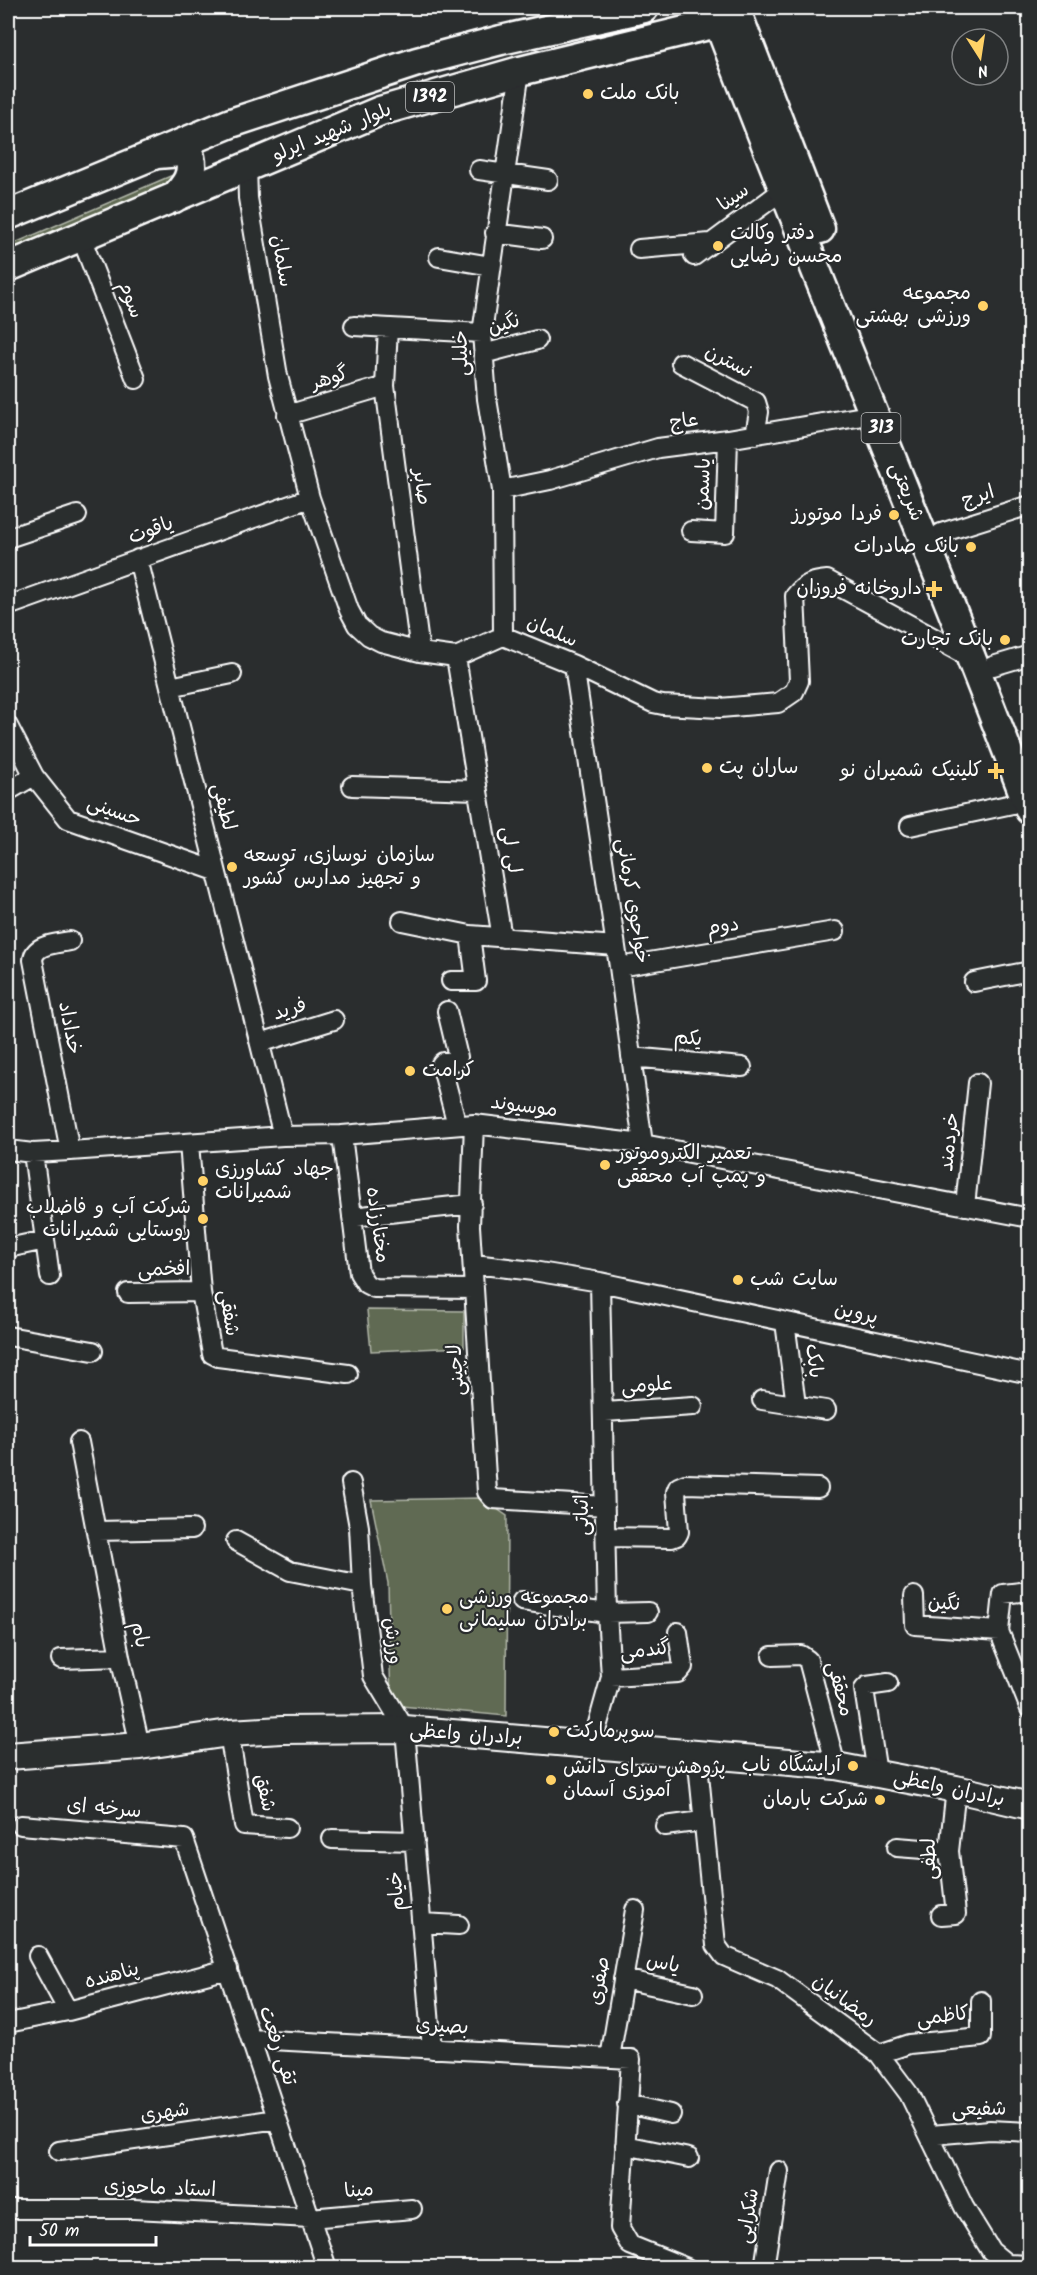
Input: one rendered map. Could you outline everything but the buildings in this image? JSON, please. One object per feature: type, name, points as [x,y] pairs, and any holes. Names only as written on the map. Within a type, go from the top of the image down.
[{"type":"main road","name":"بلوار شهید ایرلو","points":[[8,216],[231,123],[417,62],[592,15],[644,8]]},
{"type":"main road","name":"بلوار شهید ایرلو","points":[[8,267],[380,111],[726,13]]},
{"type":"main road","name":"شریعتی","points":[[726,13],[783,190],[875,414],[983,662],[1029,759]]},
{"type":"main road","name":"شریعتی","points":[[726,13],[790,154],[940,533],[1028,805]]},
{"type":"main road","points":[[153,155],[182,152],[190,157],[191,174],[186,185],[174,198]]},
{"type":"main road","name":"برادران واعظی","points":[[8,1756],[140,1746],[230,1733],[282,1730],[405,1729],[836,1766],[956,1789],[1029,1806]]},
{"type":"street","name":"خلیلی","points":[[503,636],[502,490],[487,399],[482,333],[520,70]]},
{"type":"street","name":"سلمان","points":[[247,166],[248,198],[278,376],[287,415],[310,498],[349,610],[357,625],[369,636],[381,642],[420,652],[456,657],[503,636],[574,665],[653,703],[720,708],[778,703],[794,692],[799,681],[795,596],[800,589],[813,581],[827,580],[983,662]]},
{"type":"street","points":[[479,170],[548,180]]},
{"type":"street","name":"سینا","points":[[694,256],[783,190]]},
{"type":"street","points":[[8,199],[52,197]]},
{"type":"street","points":[[495,233],[542,239]]},
{"type":"street","name":"سوم","points":[[81,237],[136,379]]},
{"type":"street","points":[[639,249],[710,243]]},
{"type":"street","points":[[439,257],[491,266]]},
{"type":"street","points":[[354,326],[482,333]]},
{"type":"street","name":"صابر","points":[[388,328],[385,386],[420,652]]},
{"type":"street","name":"نگین","points":[[483,354],[537,340]]},
{"type":"street","name":"نسترن","points":[[681,363],[756,402],[759,412],[755,435]]},
{"type":"street","name":"گوهر","points":[[287,415],[385,386]]},
{"type":"street","name":"عاج","points":[[502,490],[550,480],[658,448],[755,435],[875,414]]},
{"type":"street","name":"یاسمن","points":[[691,531],[725,533],[728,439]]},
{"type":"street","name":"یاقوت","points":[[8,606],[310,498]]},
{"type":"street","name":"ایرج","points":[[940,533],[1029,505]]},
{"type":"street","points":[[8,538],[77,515]]},
{"type":"street","name":"لطیفی","points":[[138,560],[283,1136]]},
{"type":"street","points":[[983,662],[1029,655]]},
{"type":"street","name":"لی لی","points":[[456,657],[502,938]]},
{"type":"street","name":"خواجوی کرمانی","points":[[574,665],[643,1144]]},
{"type":"street","points":[[170,687],[232,674]]},
{"type":"street","name":"حسینی","points":[[8,726],[34,776],[64,816],[74,822],[216,871]]},
{"type":"street","points":[[8,791],[34,776]]},
{"type":"street","points":[[352,786],[477,790]]},
{"type":"street","points":[[910,826],[1028,805]]},
{"type":"street","points":[[402,921],[470,935],[616,946]]},
{"type":"street","name":"دوم","points":[[619,967],[835,931]]},
{"type":"street","points":[[451,981],[476,981],[470,935]]},
{"type":"street","name":"خداداد","points":[[70,941],[38,948],[33,953],[33,960],[70,1151]]},
{"type":"street","points":[[974,982],[1029,971]]},
{"type":"street","name":"لاچینی","points":[[447,1011],[458,1058],[455,1061],[441,1064],[466,1124],[471,1179],[474,1289],[489,1496],[493,1499],[605,1506]]},
{"type":"street","name":"فرید","points":[[260,1043],[334,1020]]},
{"type":"street","name":"یکم","points":[[631,1056],[742,1067]]},
{"type":"street","name":"خردمند","points":[[964,1206],[978,1083]]},
{"type":"street","name":"موسیوند","points":[[8,1150],[33,1153],[70,1151],[283,1136],[342,1135],[466,1124],[643,1144],[1029,1218]]},
{"type":"street","name":"مختارزاده","points":[[342,1135],[359,1273],[366,1284],[374,1288],[474,1289]]},
{"type":"street","name":"شفقی","points":[[189,1143],[201,1292],[212,1354],[218,1357],[348,1374]]},
{"type":"street","points":[[33,1153],[50,1276]]},
{"type":"street","points":[[352,1217],[472,1204]]},
{"type":"street","points":[[8,1248],[45,1240]]},
{"type":"street","name":"پروین","points":[[474,1264],[600,1282],[1029,1374]]},
{"type":"street","name":"اثباتی","points":[[592,1745],[611,1677],[607,1613],[600,1282]]},
{"type":"street","name":"افخمی","points":[[128,1293],[201,1292]]},
{"type":"street","name":"بابک","points":[[786,1322],[796,1405]]},
{"type":"street","points":[[8,1336],[93,1352]]},
{"type":"street","name":"بابک","points":[[762,1400],[826,1410]]},
{"type":"street","name":"علومی","points":[[604,1412],[693,1406]]},
{"type":"street","name":"بام","points":[[79,1442],[120,1657],[140,1746]]},
{"type":"street","name":"ورزش","points":[[351,1483],[359,1527],[362,1585],[373,1676],[405,1729]]},
{"type":"street","points":[[606,1537],[672,1538],[677,1536],[679,1532],[676,1492],[678,1487],[685,1484],[818,1488]]},
{"type":"street","points":[[96,1531],[192,1528]]},
{"type":"street","points":[[236,1541],[290,1571],[362,1585]]},
{"type":"street","points":[[1029,1591],[1003,1594],[999,1631],[1029,1709]]},
{"type":"street","name":"نگین","points":[[914,1596],[915,1625],[999,1631]]},
{"type":"street","points":[[522,1601],[607,1613],[648,1612]]},
{"type":"street","name":"گندمی","points":[[611,1677],[681,1671],[683,1667],[678,1632]]},
{"type":"street","name":"محققی","points":[[772,1656],[801,1655],[808,1660],[836,1766]]},
{"type":"street","points":[[61,1659],[120,1657]]},
{"type":"street","points":[[878,1773],[864,1689],[867,1686],[888,1683]]},
{"type":"street","name":"خیام","points":[[405,1729],[432,2049]]},
{"type":"street","name":"شفق","points":[[230,1733],[244,1825],[287,1828]]},
{"type":"street","name":"رمضانیان","points":[[698,1754],[702,1821],[716,1945],[724,1956],[777,1979],[879,2054],[909,2094],[931,2135],[964,2207],[991,2251],[1006,2266],[1029,2265]]},
{"type":"street","name":"لطفی","points":[[941,1915],[956,1914],[949,1851],[956,1789]]},
{"type":"street","points":[[665,1826],[702,1821]]},
{"type":"street","name":"سرخه ای","points":[[21,1825],[184,1839]]},
{"type":"street","name":"تقی رفعت","points":[[184,1839],[327,2268]]},
{"type":"street","points":[[332,1839],[415,1841]]},
{"type":"street","points":[[897,1847],[949,1851]]},
{"type":"street","name":"صفری","points":[[610,2058],[635,1910]]},
{"type":"street","points":[[422,1923],[459,1926]]},
{"type":"street","points":[[38,1956],[68,2011]]},
{"type":"street","name":"پناهنده","points":[[8,2023],[68,2011],[228,1969]]},
{"type":"street","name":"یاس","points":[[623,1979],[693,1994]]},
{"type":"street","name":"کاظمی","points":[[879,2054],[909,2044],[981,2037],[981,2001]]},
{"type":"street","name":"بصیری","points":[[250,2039],[631,2059],[627,2104]]},
{"type":"street","points":[[672,2114],[627,2104],[620,2228],[630,2245],[687,2268]]},
{"type":"street","name":"شهری","points":[[59,2151],[277,2120]]},
{"type":"street","name":"شفیعی","points":[[931,2135],[990,2130],[1029,2132]]},
{"type":"street","points":[[625,2145],[689,2158]]},
{"type":"street","name":"شکرایی","points":[[764,2268],[779,2171]]},
{"type":"street","name":"استاد ماحوزی","points":[[8,2209],[134,2209],[310,2218]]},
{"type":"street","name":"مینا","points":[[310,2218],[412,2209]]},
{"type":"green space","points":[[173,175],[181,183],[8,259],[8,246]]},
{"type":"green space","points":[[367,1310],[464,1311],[464,1347],[371,1351]]},
{"type":"green space","name":"مجموعه ورزشی برادران سلیمانی","points":[[481,1498],[507,1516],[506,1716],[391,1705],[388,1583],[371,1500]]},
{"type":"place","name":"بانک ملت","points":[[588,94]]},
{"type":"place","name":"دفتر وکالت محسن رضایی","points":[[718,246]]},
{"type":"place","name":"مجموعه ورزشی بهشتی","points":[[983,306]]},
{"type":"place","name":"فردا موتورز","points":[[894,515]]},
{"type":"place","name":"بانک صادرات","points":[[971,547]]},
{"type":"place","name":"داروخانه فروزان","points":[[934,589]]},
{"type":"place","name":"بانک تجارت","points":[[1005,640]]},
{"type":"place","name":"ساران پت","points":[[707,768]]},
{"type":"place","name":"کلینیک شمیران نو","points":[[996,771]]},
{"type":"place","name":"سازمان نوسازی، توسعه و تجهیز مدارس کشور","points":[[232,867]]},
{"type":"place","name":"کرامت","points":[[410,1071]]},
{"type":"place","name":"تعمیر الکتروموتور و پمپ آب محققی","points":[[605,1165]]},
{"type":"place","name":"جهاد کشاورزی شمیرانات","points":[[203,1181]]},
{"type":"place","name":"شرکت آب و فاضلاب روستایی شمیرانات","points":[[203,1219]]},
{"type":"place","name":"سایت شب","points":[[738,1280]]},
{"type":"place","name":"مجموعه ورزشی برادران سلیمانی","points":[[447,1609]]},
{"type":"place","name":"سوپرمارکت","points":[[554,1732]]},
{"type":"place","name":"آرایشگاه ناب","points":[[853,1766]]},
{"type":"place","name":"پژوهش سرای دانش آموزی آسمان","points":[[551,1780]]},
{"type":"place","name":"شرکت بارمان","points":[[880,1800]]}]
